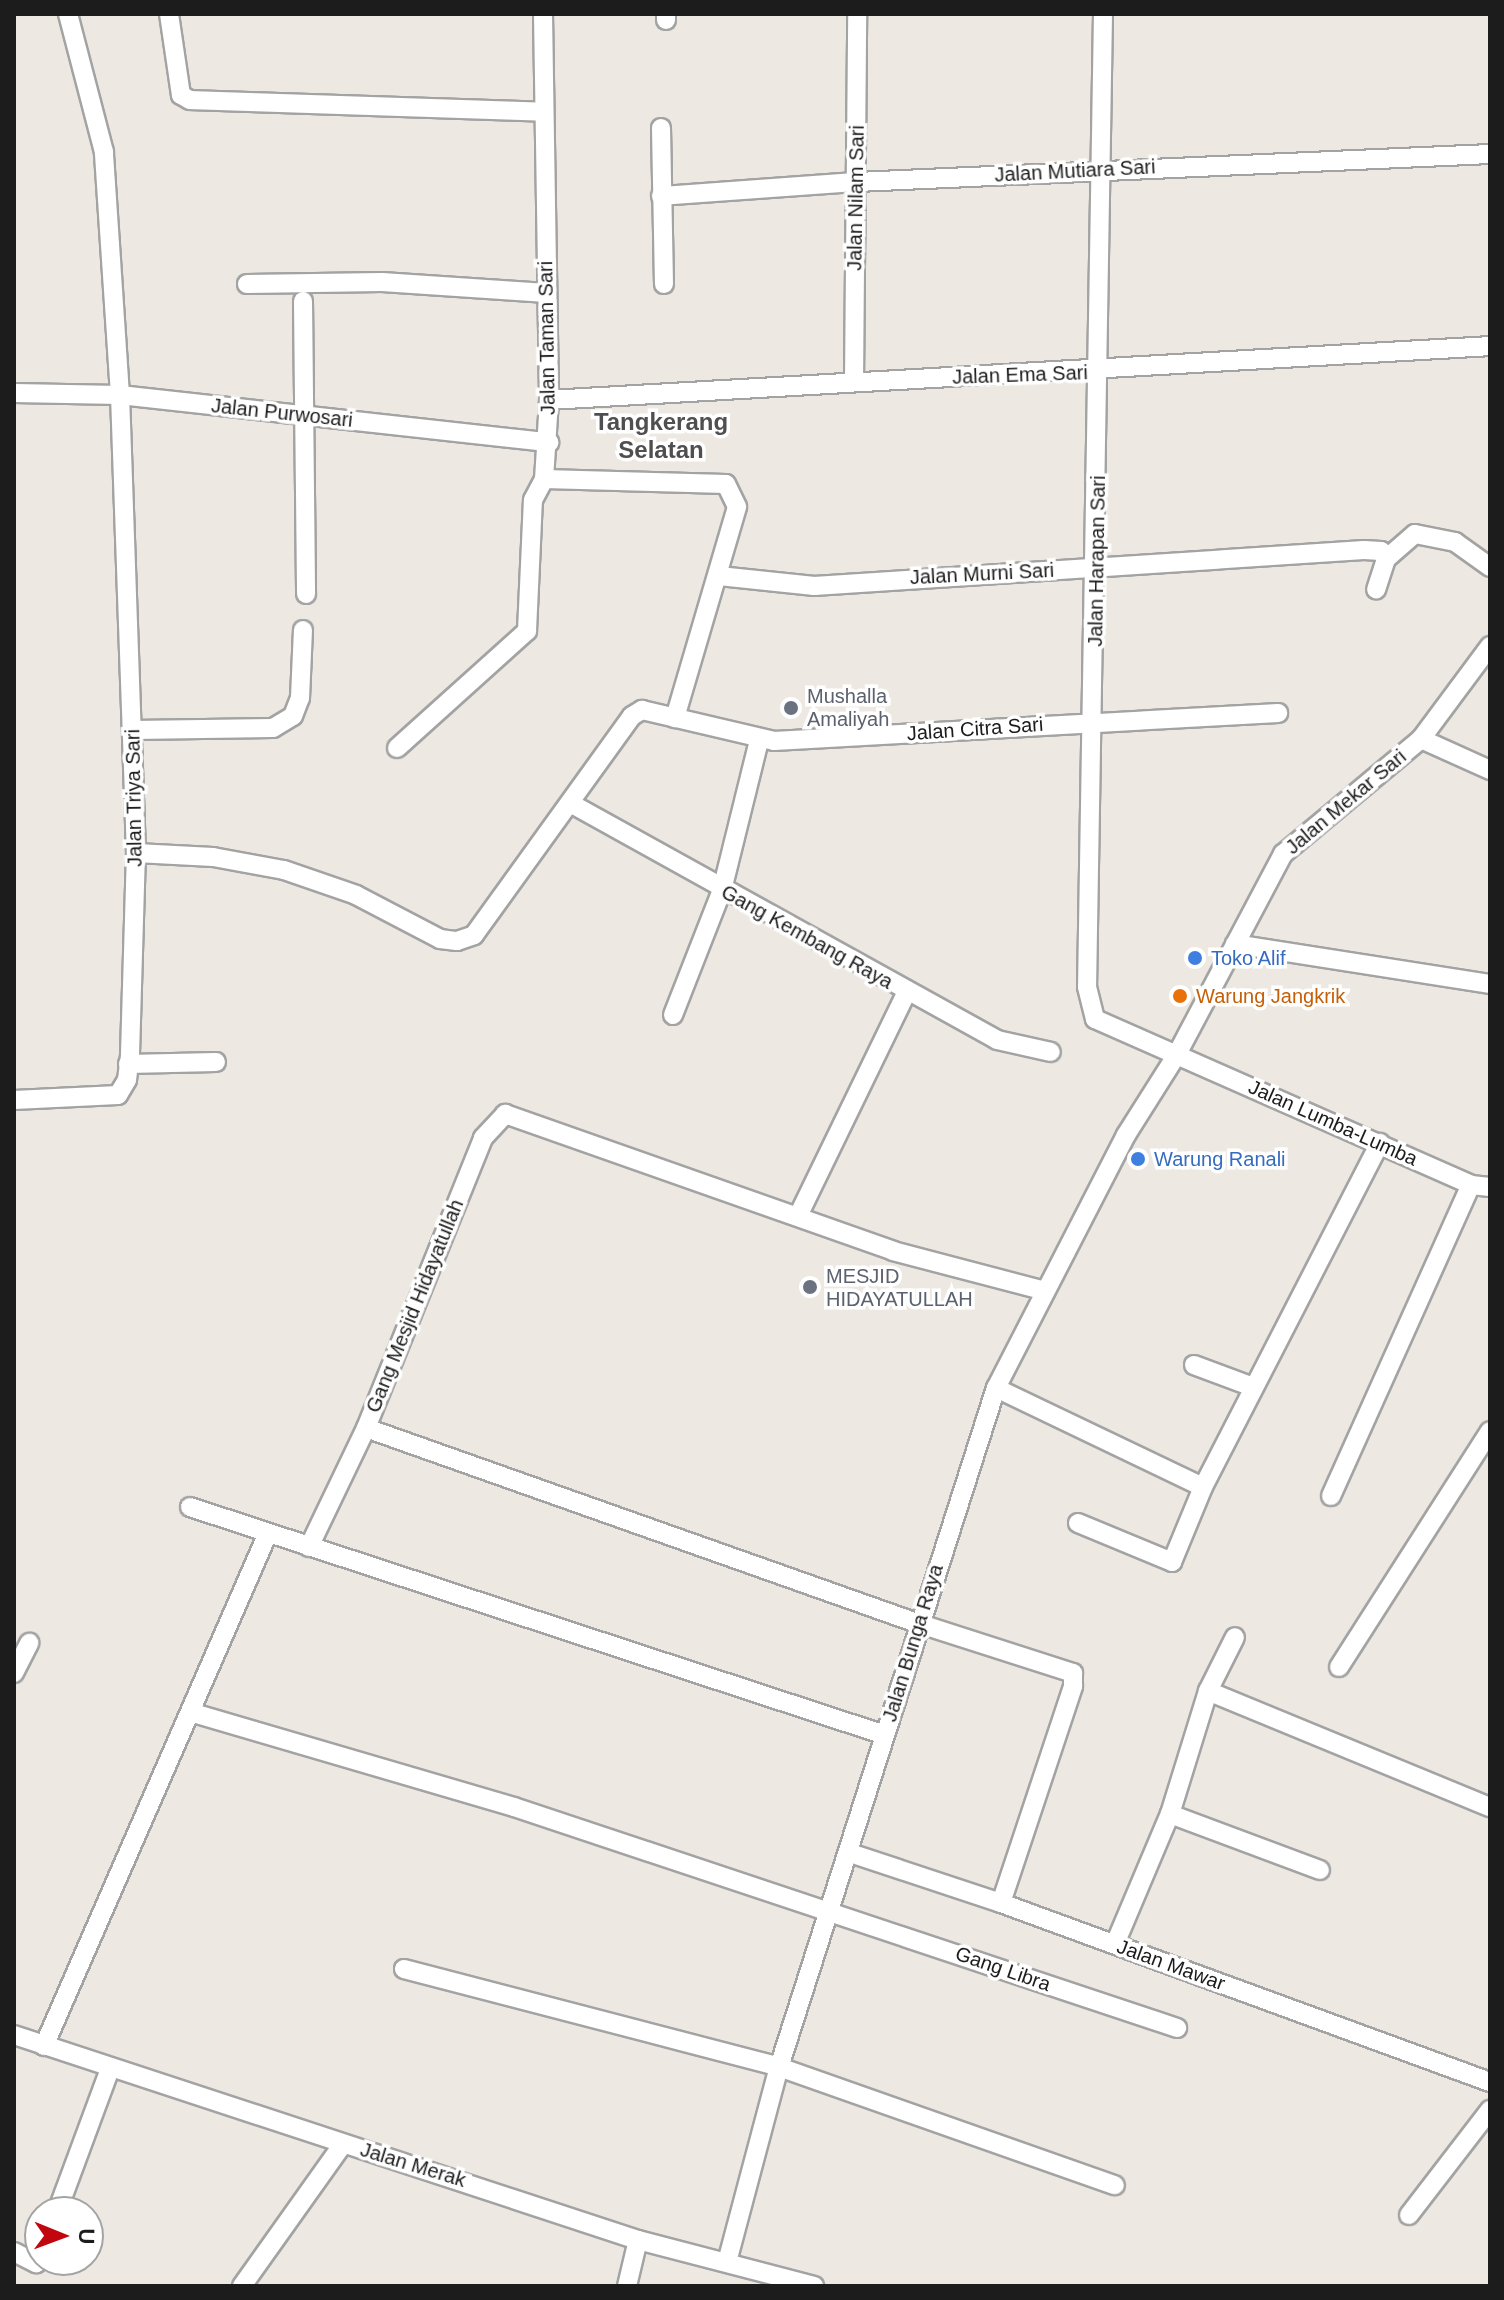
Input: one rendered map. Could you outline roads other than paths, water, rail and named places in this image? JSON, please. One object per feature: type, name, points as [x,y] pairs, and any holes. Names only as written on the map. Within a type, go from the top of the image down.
[{"type":"street","name":"Jalan Triya Sari","points":[[14,1100],[118,1095],[124,1090],[128,1064],[136,853],[120,395],[104,152],[68,14]]},
{"type":"street","points":[[169,14],[181,95],[190,100],[543,112]]},
{"type":"street","name":"Jalan Taman Sari","points":[[397,748],[527,631],[533,500],[544,479],[549,442],[543,14]]},
{"type":"street","name":"Jalan Nilam Sari","points":[[854,382],[857,14]]},
{"type":"street","name":"Jalan Harapan Sari","points":[[1103,14],[1098,568],[1087,987],[1095,1019],[1176,1056]]},
{"type":"street","points":[[661,128],[664,284]]},
{"type":"street","name":"Jalan Mutiara Sari","points":[[661,196],[1101,169],[1490,154]]},
{"type":"street","points":[[247,284],[382,282],[547,293]]},
{"type":"street","points":[[303,301],[301,416],[306,594]]},
{"type":"street","name":"Jalan Ema Sari","points":[[549,400],[854,382],[1098,372],[1490,346]]},
{"type":"street","name":"Jalan Purwosari","points":[[14,393],[120,395],[549,442]]},
{"type":"street","points":[[544,479],[726,484],[737,507],[675,718]]},
{"type":"street","points":[[1376,589],[1386,559],[1415,534],[1455,542],[1490,567]]},
{"type":"street","name":"Jalan Murni Sari","points":[[719,576],[814,586],[979,572],[1098,568],[1364,550],[1381,551],[1386,559]]},
{"type":"street","points":[[133,730],[273,728],[293,716],[300,698],[303,630]]},
{"type":"street","name":"Jalan Mekar Sari","points":[[1176,1056],[1283,854],[1421,739],[1490,646]]},
{"type":"street","name":"Jalan Citra Sari","points":[[570,803],[632,716],[648,708],[759,741],[1278,713]]},
{"type":"street","points":[[1421,739],[1490,770]]},
{"type":"street","points":[[673,1015],[722,890],[759,741]]},
{"type":"street","points":[[136,853],[213,857],[284,870],[356,895],[440,939],[457,941],[474,935],[570,803]]},
{"type":"street","name":"Gang Kembang Raya","points":[[570,803],[997,1040],[1051,1052]]},
{"type":"street","points":[[1235,944],[1490,984]]},
{"type":"street","points":[[798,1216],[907,992]]},
{"type":"street","name":"Jalan Lumba-Lumba","points":[[1176,1056],[1480,1186]]},
{"type":"street","name":"Jalan Bunga Raya","points":[[727,2262],[779,2067],[850,1853],[917,1623],[996,1388],[1126,1135],[1176,1056]]},
{"type":"street","points":[[128,1064],[216,1062]]},
{"type":"street","name":"Gang Mesjid Hidayatullah","points":[[1001,1903],[1074,1677],[1052,1662],[917,1623],[366,1428],[483,1138],[505,1114],[893,1251],[1045,1291]]},
{"type":"street","points":[[1078,1523],[1172,1562],[1203,1487],[1380,1143]]},
{"type":"street","points":[[1331,1496],[1480,1186]]},
{"type":"street","points":[[1194,1365],[1253,1387]]},
{"type":"street","points":[[996,1388],[1203,1487]]},
{"type":"street","points":[[309,1547],[366,1428]]},
{"type":"street","points":[[1339,1667],[1490,1431]]},
{"type":"street","points":[[190,1507],[885,1735]]},
{"type":"street","points":[[44,2046],[193,1713],[268,1533]]},
{"type":"street","points":[[1115,1944],[1170,1814],[1208,1691],[1235,1637]]},
{"type":"street","points":[[14,1673],[29,1643]]},
{"type":"street","points":[[1208,1691],[1490,1807]]},
{"type":"street","name":"Gang Libra","points":[[193,1713],[514,1807],[1177,2028]]},
{"type":"street","points":[[1170,1814],[1320,1870]]},
{"type":"street","name":"Jalan Mawar","points":[[850,1853],[1001,1903],[1490,2082]]},
{"type":"street","points":[[404,1969],[779,2067],[1115,2185]]},
{"type":"street","name":"Jalan Merak","points":[[15,2037],[638,2240],[814,2286]]},
{"type":"street","points":[[63,2196],[110,2069]]},
{"type":"street","points":[[1409,2215],[1490,2110]]},
{"type":"street","points":[[242,2286],[343,2144]]},
{"type":"street","points":[[627,2286],[638,2240]]},
{"type":"place","name":"Mushalla Amaliyah","points":[[791,708]]},
{"type":"place","name":"Toko Alif","points":[[1195,958]]},
{"type":"place","name":"Warung Jangkrik","points":[[1180,996]]},
{"type":"place","name":"Warung Ranali","points":[[1138,1159]]},
{"type":"place","name":"MESJID HIDAYATULLAH","points":[[810,1287]]},
{"type":"district","name":"Tangkerang Selatan","points":[[661,436]]}]
